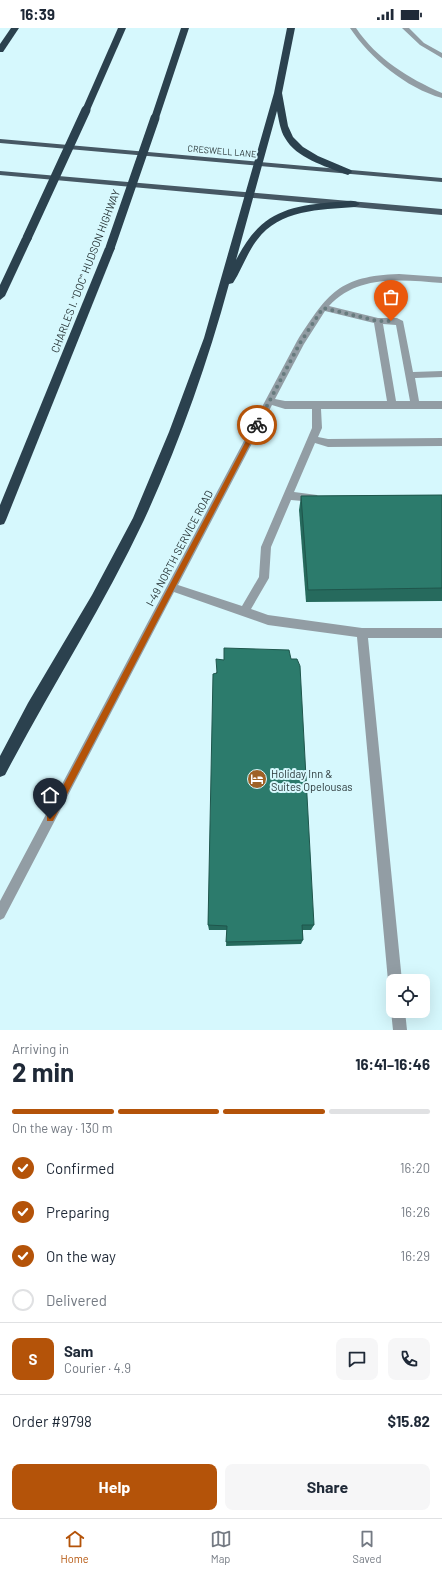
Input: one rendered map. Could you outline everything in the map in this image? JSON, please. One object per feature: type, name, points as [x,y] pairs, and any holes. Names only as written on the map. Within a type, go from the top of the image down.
[{"type":"highway","points":[[0,50],[15,28]]},
{"type":"highway","points":[[0,296],[86,110],[122,28]]},
{"type":"highway","name":"CHARLES I. \"DOC\" HUDSON HIGHWAY","points":[[0,520],[110,248],[185,28]]},
{"type":"highway","points":[[0,770],[33,708],[96,599],[138,519],[175,432],[200,366],[257,164],[266,141],[278,93],[291,28]]},
{"type":"highway","points":[[278,93],[284,126],[289,138],[300,149],[315,158],[348,172]]},
{"type":"highway","points":[[219,302],[254,237],[270,222],[288,213],[305,208],[354,204]]},
{"type":"main road","name":"CRESWELL LANE","points":[[0,141],[442,180]]},
{"type":"main road","points":[[0,173],[442,212]]},
{"type":"street","points":[[353,28],[364,44],[382,62],[401,75],[442,96]]},
{"type":"street","points":[[405,28],[419,41],[442,56]]},
{"type":"street","name":"I-49 NORTH SERVICE ROAD","points":[[0,914],[300,343],[323,308],[333,297],[351,286],[372,279],[395,276],[442,280]]},
{"type":"street","points":[[323,308],[378,321],[397,321],[400,324],[416,405]]},
{"type":"street","points":[[378,321],[392,405]]},
{"type":"street","points":[[410,375],[442,374]]},
{"type":"street","points":[[270,401],[285,405],[442,405]]},
{"type":"street","points":[[244,612],[264,578],[266,547],[317,428],[316,405]]},
{"type":"street","points":[[312,439],[328,443],[442,442]]},
{"type":"street","points":[[288,496],[326,498]]},
{"type":"street","points":[[172,587],[268,620],[362,633],[442,633]]},
{"type":"street","points":[[362,633],[394,974]]},
{"type":"street","points":[[399,1018],[400,1030]]},
{"type":"building","points":[[442,495],[442,588],[308,590],[301,496]]},
{"type":"building","name":"Holiday Inn & Suites Opelousas","points":[[224,648],[289,650],[291,659],[297,659],[300,666],[314,925],[302,925],[303,940],[226,942],[227,926],[208,925],[213,674],[217,673],[216,659],[224,660]]},
{"type":"way so far","points":[[257,425],[300,343],[323,308],[378,321],[391,321]]},
{"type":"place","name":"Holiday Inn & Suites Opelousas","points":[[257,779]]},
{"type":"route","points":[[50,819],[257,425]]}]
